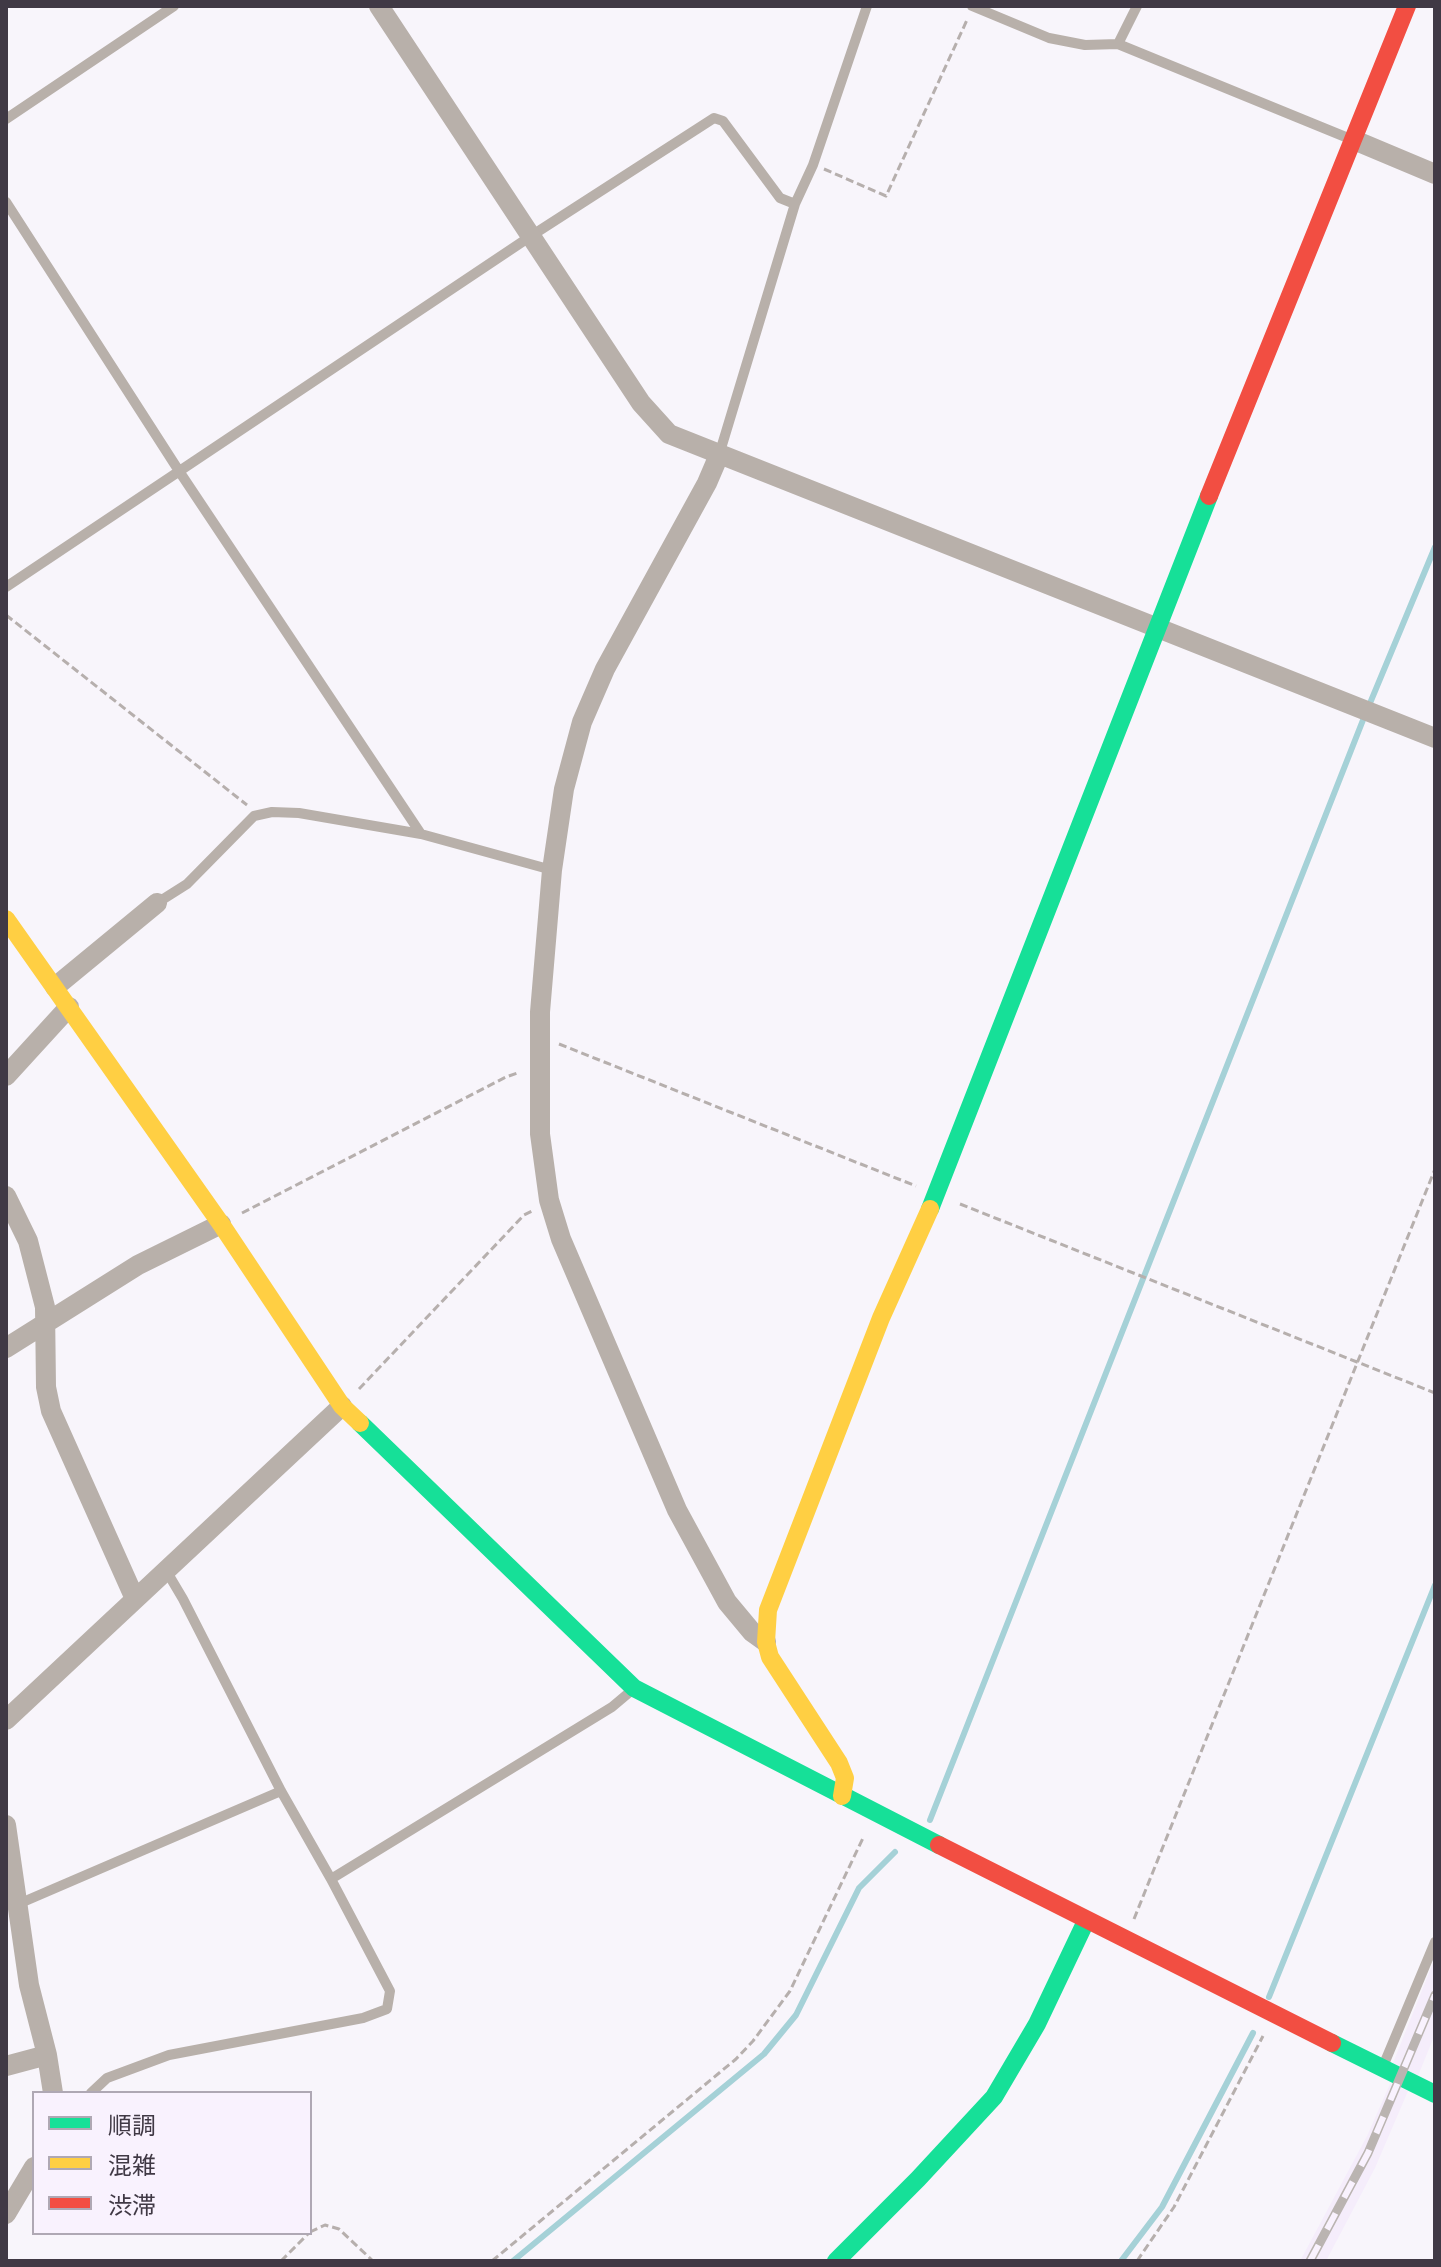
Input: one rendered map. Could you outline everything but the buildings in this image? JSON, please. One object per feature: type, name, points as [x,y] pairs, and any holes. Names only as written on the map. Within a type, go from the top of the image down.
[{"type":"street","points":[[379,6],[648,413],[669,434],[1435,738]]},
{"type":"street","points":[[842,1796],[845,1778],[839,1763],[770,1657],[766,1642],[768,1610],[881,1318],[937,1194],[1155,628],[1407,6]]},
{"type":"street","points":[[1354,140],[1435,174]]},
{"type":"street","points":[[719,455],[707,483],[605,669],[582,722],[564,789],[552,870],[540,1040],[540,1134],[549,1200],[561,1239],[677,1510],[727,1602],[752,1632],[766,1642]]},
{"type":"street","points":[[55,987],[157,903]]},
{"type":"street","points":[[6,919],[221,1224],[342,1406],[634,1688],[1125,1941],[1435,2094]]},
{"type":"street","points":[[6,1076],[69,1007]]},
{"type":"street","points":[[6,1196],[28,1241],[45,1307],[46,1387],[51,1411],[135,1599]]},
{"type":"street","points":[[6,1348],[138,1265],[221,1224]]},
{"type":"street","points":[[6,1720],[342,1406]]},
{"type":"street","points":[[6,1825],[29,1985],[53,2091]]},
{"type":"street","points":[[836,2261],[994,2097],[1037,2024],[1086,1921]]},
{"type":"street","points":[[6,2066],[47,2055]]},
{"type":"street","points":[[6,2214],[32,2170]]},
{"type":"lane","points":[[6,119],[174,6]]},
{"type":"lane","points":[[719,455],[795,204],[813,165],[867,6]]},
{"type":"lane","points":[[1118,44],[1137,6]]},
{"type":"lane","points":[[972,7],[1049,38],[1085,45],[1118,44],[1354,140]]},
{"type":"lane","points":[[6,587],[531,236],[714,118],[723,121],[780,198],[795,204]]},
{"type":"lane","points":[[6,202],[179,471],[421,834]]},
{"type":"lane","points":[[157,903],[187,884],[254,816],[272,812],[299,813],[421,834],[552,870]]},
{"type":"lane","points":[[93,2091],[107,2078],[169,2055],[363,2018],[387,2009],[390,1991],[167,1572]]},
{"type":"lane","points":[[331,1879],[612,1707],[634,1688]]},
{"type":"lane","points":[[16,1905],[281,1791]]},
{"type":"lane","points":[[1382,2069],[1435,1942]]},
{"type":"path","points":[[813,165],[886,196],[972,7]]},
{"type":"path","points":[[6,615],[260,814]]},
{"type":"path","points":[[540,1040],[562,1044],[1435,1393]]},
{"type":"path","points":[[221,1224],[506,1077],[539,1066]]},
{"type":"path","points":[[1125,1941],[1435,1169]]},
{"type":"path","points":[[342,1406],[524,1215],[549,1200]]},
{"type":"path","points":[[492,2261],[736,2059],[753,2041],[790,1991],[875,1814]]},
{"type":"path","points":[[1137,2261],[1174,2207],[1274,2015]]},
{"type":"path","points":[[312,2231],[325,2225],[339,2229],[373,2261]]},
{"type":"path","points":[[281,2261],[306,2235]]},
{"type":"shaded area","points":[[1435,1958],[1435,2034],[1418,2076],[1393,2063]]},
{"type":"shaded area","points":[[1390,2084],[1408,2091],[1375,2168],[1326,2261],[1300,2261],[1367,2136]]},
{"type":"waterway","points":[[930,1820],[1363,720],[1435,547]]},
{"type":"waterway","points":[[1269,1997],[1435,1585]]},
{"type":"waterway","points":[[513,2261],[764,2054],[796,2015],[859,1888],[895,1852]]},
{"type":"waterway","points":[[1121,2261],[1162,2207],[1253,2033]]},
{"type":"railway","points":[[1310,2261],[1368,2153],[1435,1995]]},
{"type":"traffic: fast","points":[[930,1209],[1209,496]]},
{"type":"traffic: fast","points":[[360,1423],[634,1688],[939,1845]]},
{"type":"traffic: fast","points":[[836,2261],[994,2097],[1037,2024],[1086,1921]]},
{"type":"traffic: fast","points":[[1332,2043],[1435,2094]]},
{"type":"traffic: slow","points":[[6,919],[221,1224],[342,1406],[360,1423]]},
{"type":"traffic: slow","points":[[842,1796],[845,1778],[839,1763],[770,1657],[766,1642],[768,1610],[881,1318],[930,1209]]},
{"type":"traffic: jam","points":[[1209,496],[1407,6]]},
{"type":"traffic: jam","points":[[939,1845],[1332,2043]]}]
